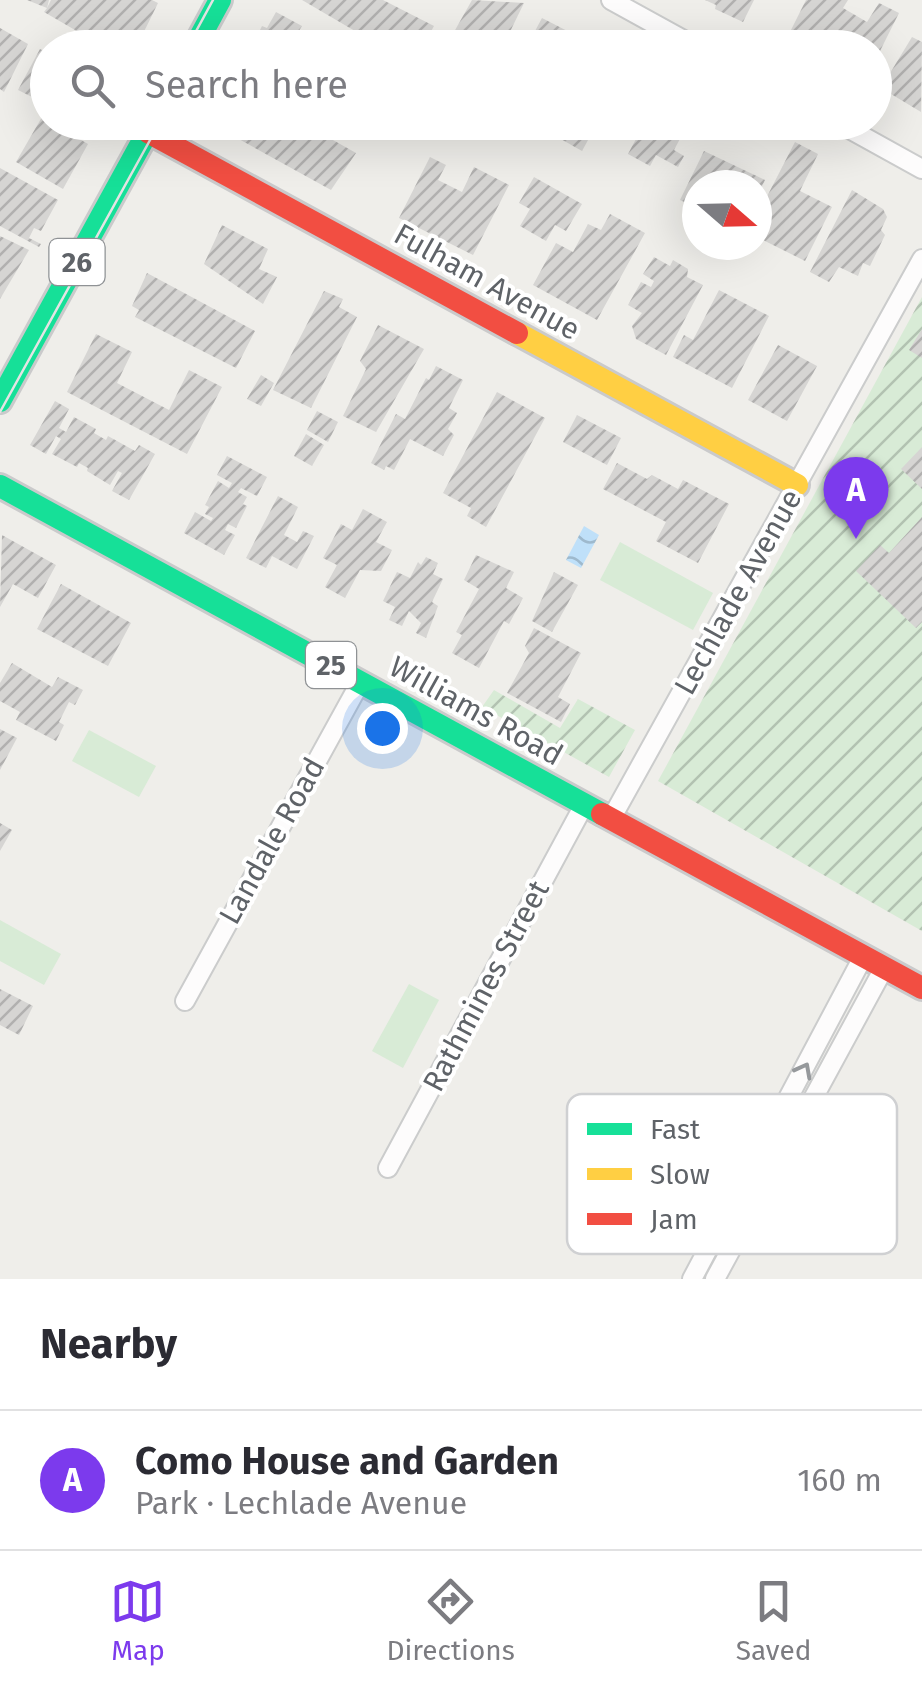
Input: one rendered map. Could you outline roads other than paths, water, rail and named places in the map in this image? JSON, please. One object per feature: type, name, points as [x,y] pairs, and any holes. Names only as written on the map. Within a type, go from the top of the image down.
[{"type":"main road","points":[[204,30],[220,0]]},
{"type":"main road","name":"26","points":[[0,402],[144,140]]},
{"type":"main road","name":"Fulham Avenue","points":[[174,140],[797,485]]},
{"type":"main road","name":"Williams Road","points":[[0,486],[922,988]]},
{"type":"street","points":[[611,0],[665,30]]},
{"type":"street","points":[[870,140],[922,169]]},
{"type":"street","name":"Lechlade Avenue","points":[[611,820],[922,259]]},
{"type":"street","name":"Landale Road","points":[[186,1001],[361,682]]},
{"type":"street","name":"Rathmines Street","points":[[388,1168],[584,804]]},
{"type":"street","points":[[799,1094],[874,963]]},
{"type":"street","points":[[808,1094],[874,963]]},
{"type":"street","points":[[692,1279],[706,1254]]},
{"type":"street","points":[[715,1279],[728,1254]]},
{"type":"water","points":[[584,526],[599,535],[581,568],[566,560]]},
{"type":"tram line","points":[[197,30],[213,0]]},
{"type":"tram line","points":[[0,412],[150,140]]},
{"type":"place","name":"Como House and Garden","points":[[856,539]]}]
